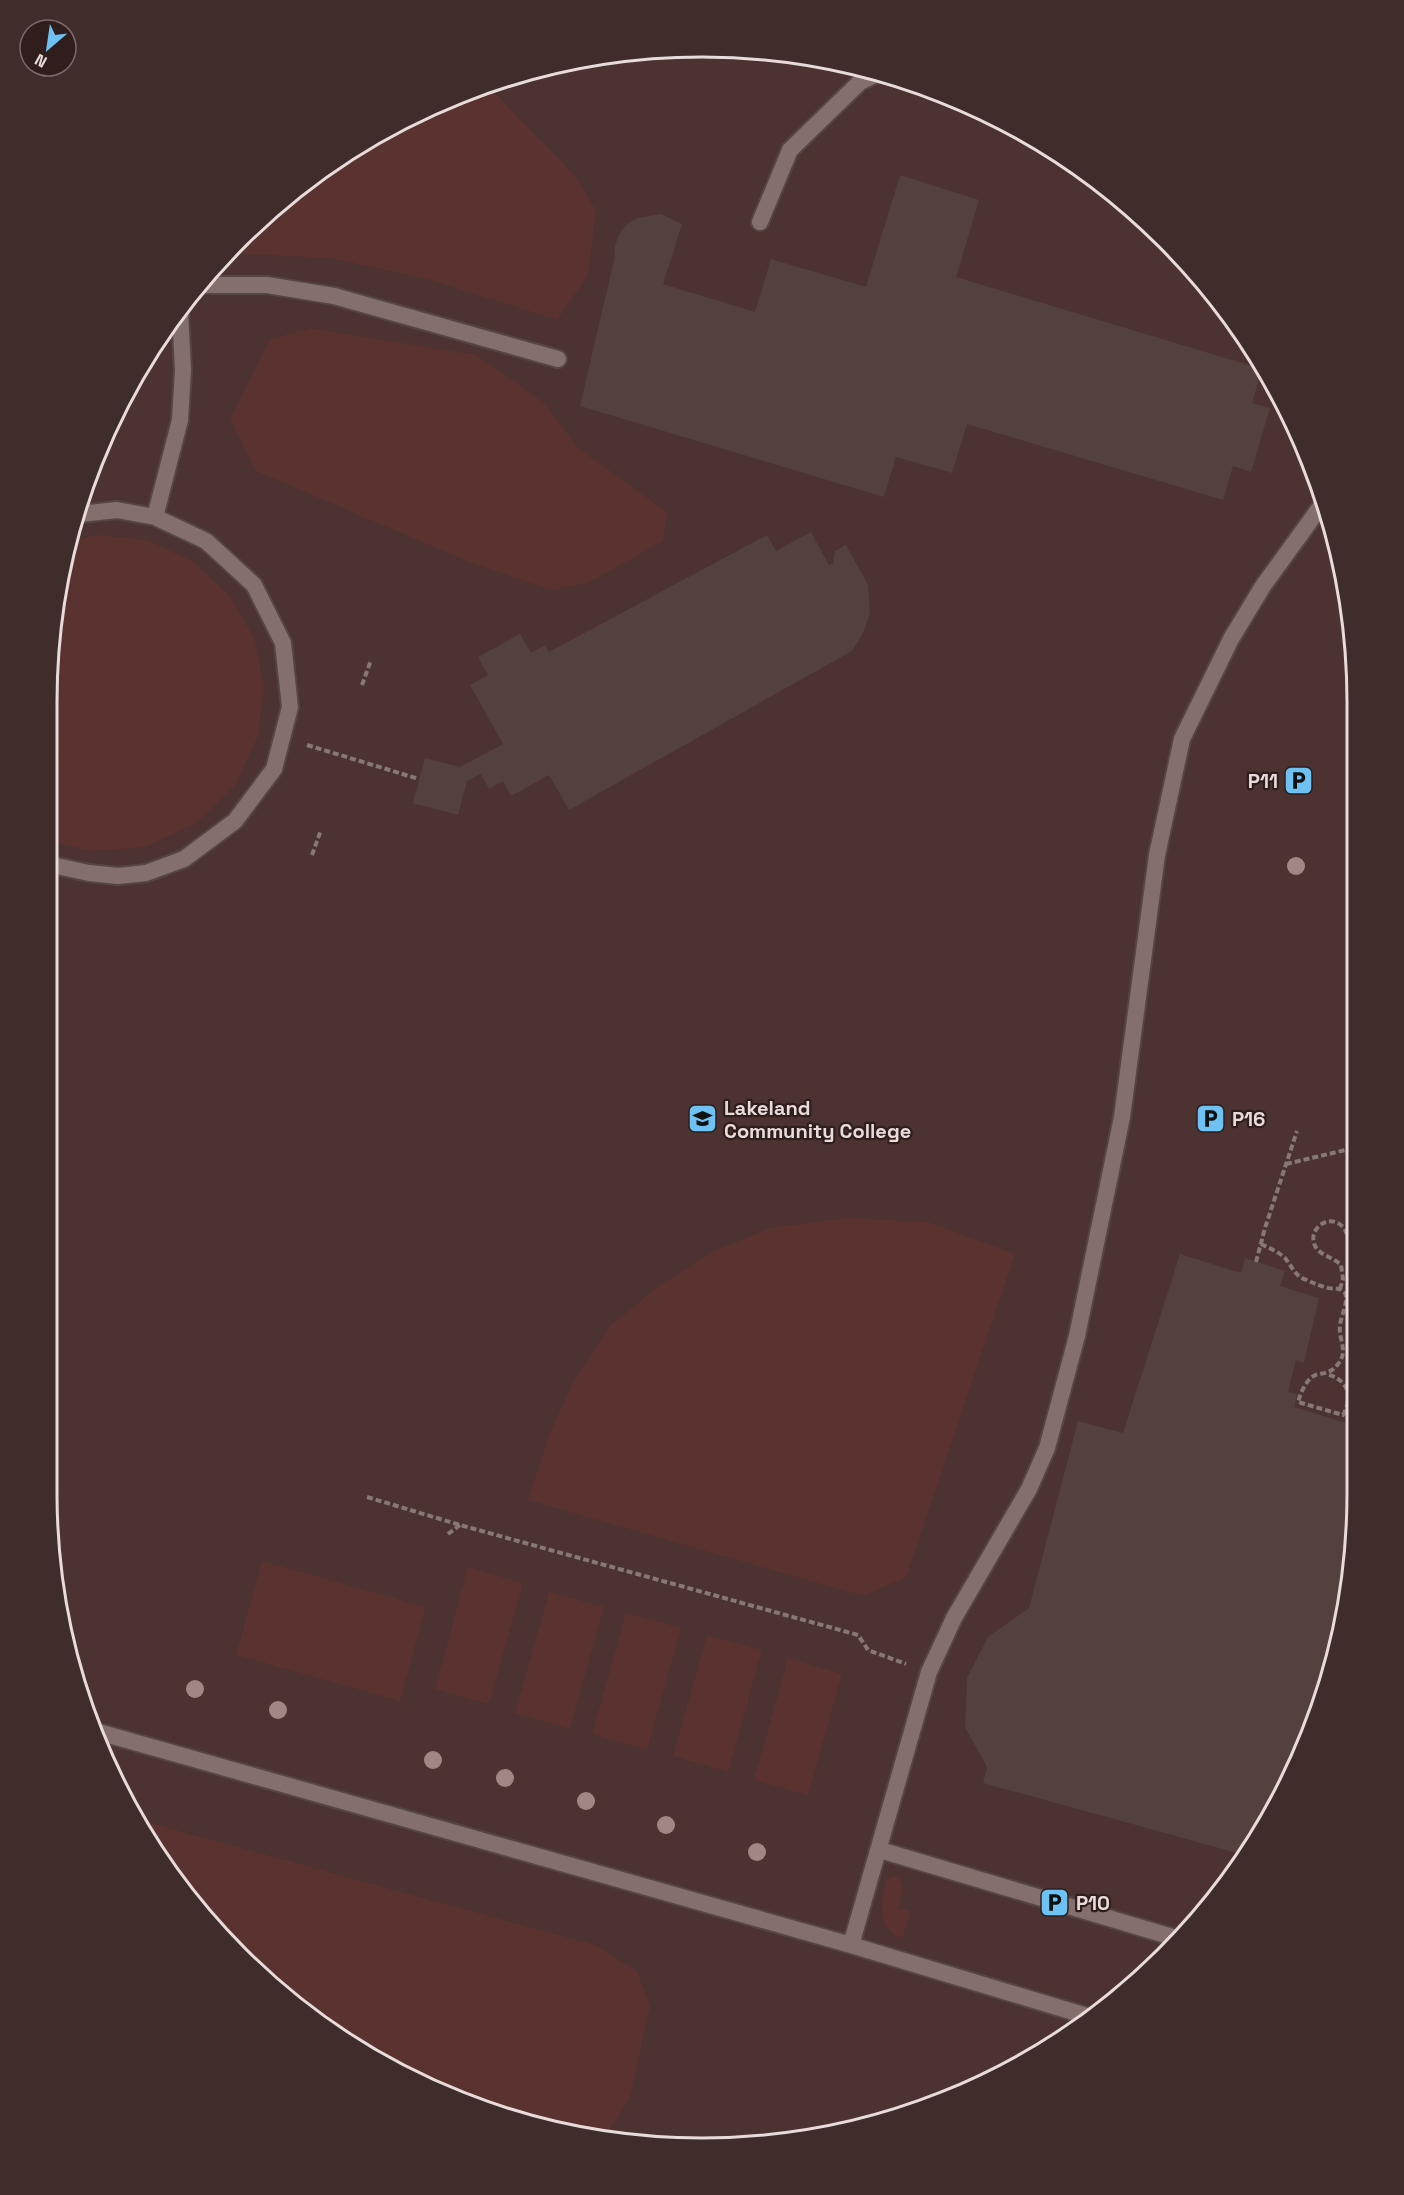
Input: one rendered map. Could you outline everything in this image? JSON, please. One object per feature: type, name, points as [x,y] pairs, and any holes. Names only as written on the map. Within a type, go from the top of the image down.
[{"type":"lane","points":[[760,222],[790,150],[860,82],[867,79]]},
{"type":"lane","points":[[210,285],[267,285],[334,296],[558,359]]},
{"type":"lane","points":[[155,517],[180,420],[183,370],[181,323]]},
{"type":"lane","points":[[57,870],[118,876],[146,873],[184,859],[235,821],[274,769],[290,707],[283,643],[254,585],[206,541],[155,517],[117,510],[85,513]]},
{"type":"lane","points":[[852,1945],[929,1672],[954,1618],[1029,1489],[1047,1448],[1074,1347],[1122,1117],[1157,855],[1182,739],[1231,639],[1263,586],[1318,510]]},
{"type":"lane","points":[[104,1733],[852,1945],[1081,2014]]},
{"type":"lane","points":[[880,1850],[1170,1936]]},
{"type":"path","points":[[362,684],[371,660]]},
{"type":"path","points":[[303,744],[419,779]]},
{"type":"path","points":[[312,855],[321,830]]},
{"type":"path","points":[[1256,1262],[1297,1131]]},
{"type":"path","points":[[1286,1164],[1347,1150]]},
{"type":"path","points":[[1340,1289],[1343,1279],[1341,1265],[1317,1249],[1314,1233],[1323,1222],[1329,1220],[1337,1222],[1347,1233]]},
{"type":"path","points":[[1261,1244],[1280,1254],[1297,1274],[1307,1280],[1326,1288],[1340,1289],[1344,1293],[1346,1299],[1339,1328],[1344,1348],[1342,1356],[1338,1365],[1326,1374],[1314,1376],[1303,1388],[1298,1402],[1343,1414],[1347,1403]]},
{"type":"path","points":[[1326,1374],[1338,1378],[1345,1384],[1347,1395]]},
{"type":"path","points":[[367,1497],[858,1635],[868,1650],[929,1672]]},
{"type":"path","points":[[448,1534],[460,1525]]},
{"type":"shaded area","name":"Lakeland Community College","points":[[660,58],[744,58],[828,69],[869,79],[949,106],[987,124],[1024,143],[1095,190],[1158,246],[1187,277],[1214,309],[1261,380],[1298,455],[1313,495],[1335,576],[1346,660],[1346,1535],[1335,1619],[1313,1700],[1298,1740],[1261,1816],[1214,1886],[1158,1949],[1095,2005],[1024,2052],[949,2089],[909,2104],[828,2126],[744,2137],[702,2138],[660,2137],[576,2126],[495,2104],[455,2089],[379,2052],[309,2005],[246,1949],[190,1886],[143,1816],[106,1740],[91,1700],[69,1619],[58,1535],[58,660],[69,576],[91,495],[106,455],[143,379],[190,309],[246,246],[277,217],[309,190],[380,143],[455,106],[495,91],[576,69],[618,63]]},
{"type":"shaded area","points":[[493,92],[575,176],[596,210],[588,275],[557,320],[427,279],[331,258],[239,254],[309,190],[380,143],[455,106]]},
{"type":"shaded area","points":[[311,328],[476,355],[544,403],[578,448],[667,512],[663,541],[590,582],[551,590],[469,562],[256,471],[230,419],[270,339]]},
{"type":"shaded area","points":[[97,535],[147,540],[192,561],[229,595],[254,638],[264,687],[258,736],[235,786],[195,824],[145,847],[90,851],[57,842],[58,660],[69,576],[78,539]]},
{"type":"shaded area","points":[[845,1218],[928,1222],[1015,1254],[906,1577],[863,1596],[528,1500],[548,1438],[573,1382],[610,1326],[663,1283],[716,1250],[771,1228]]},
{"type":"shaded area","points":[[262,1561],[426,1607],[400,1701],[236,1655]]},
{"type":"shaded area","points":[[468,1567],[523,1583],[489,1704],[435,1689]]},
{"type":"shaded area","points":[[549,1592],[604,1607],[570,1729],[515,1713]]},
{"type":"shaded area","points":[[626,1613],[681,1628],[647,1750],[592,1734]]},
{"type":"shaded area","points":[[707,1635],[762,1650],[728,1772],[673,1756]]},
{"type":"shaded area","points":[[788,1658],[842,1674],[808,1795],[754,1780]]},
{"type":"shaded area","points":[[147,1822],[595,1945],[637,1971],[650,2006],[630,2097],[609,2131],[576,2126],[495,2104],[455,2089],[379,2052],[309,2005],[246,1949],[190,1886]]},
{"type":"shaded area","points":[[894,1876],[899,1878],[903,1886],[898,1908],[911,1911],[904,1934],[899,1938],[887,1927],[882,1912],[887,1880]]},
{"type":"building","points":[[900,175],[979,200],[956,277],[1252,366],[1259,378],[1252,403],[1270,408],[1251,472],[1233,466],[1223,500],[967,424],[952,473],[896,457],[884,497],[580,406],[614,260],[615,246],[619,234],[627,224],[638,218],[661,214],[682,224],[663,284],[755,312],[771,259],[866,287]]},
{"type":"building","points":[[811,532],[829,565],[833,563],[835,551],[846,545],[868,585],[870,613],[863,633],[852,651],[569,810],[549,775],[511,796],[503,781],[489,789],[481,774],[467,781],[458,815],[413,803],[425,758],[460,767],[503,744],[470,685],[488,675],[478,657],[520,634],[531,653],[545,645],[549,652],[767,535],[776,551]]},
{"type":"building","points":[[1180,1254],[1241,1273],[1245,1258],[1285,1271],[1280,1286],[1319,1298],[1304,1363],[1296,1360],[1288,1392],[1297,1394],[1294,1407],[1347,1423],[1346,1535],[1335,1619],[1313,1700],[1298,1740],[1261,1816],[1237,1853],[983,1783],[987,1767],[965,1727],[967,1678],[988,1637],[1029,1608],[1078,1421],[1123,1433]]},
{"type":"place","name":"P11","points":[[1299,781]]},
{"type":"place","name":"Lakeland Community College","points":[[703,1119]]},
{"type":"place","name":"P16","points":[[1211,1119]]},
{"type":"place","name":"P10","points":[[1055,1903]]}]
